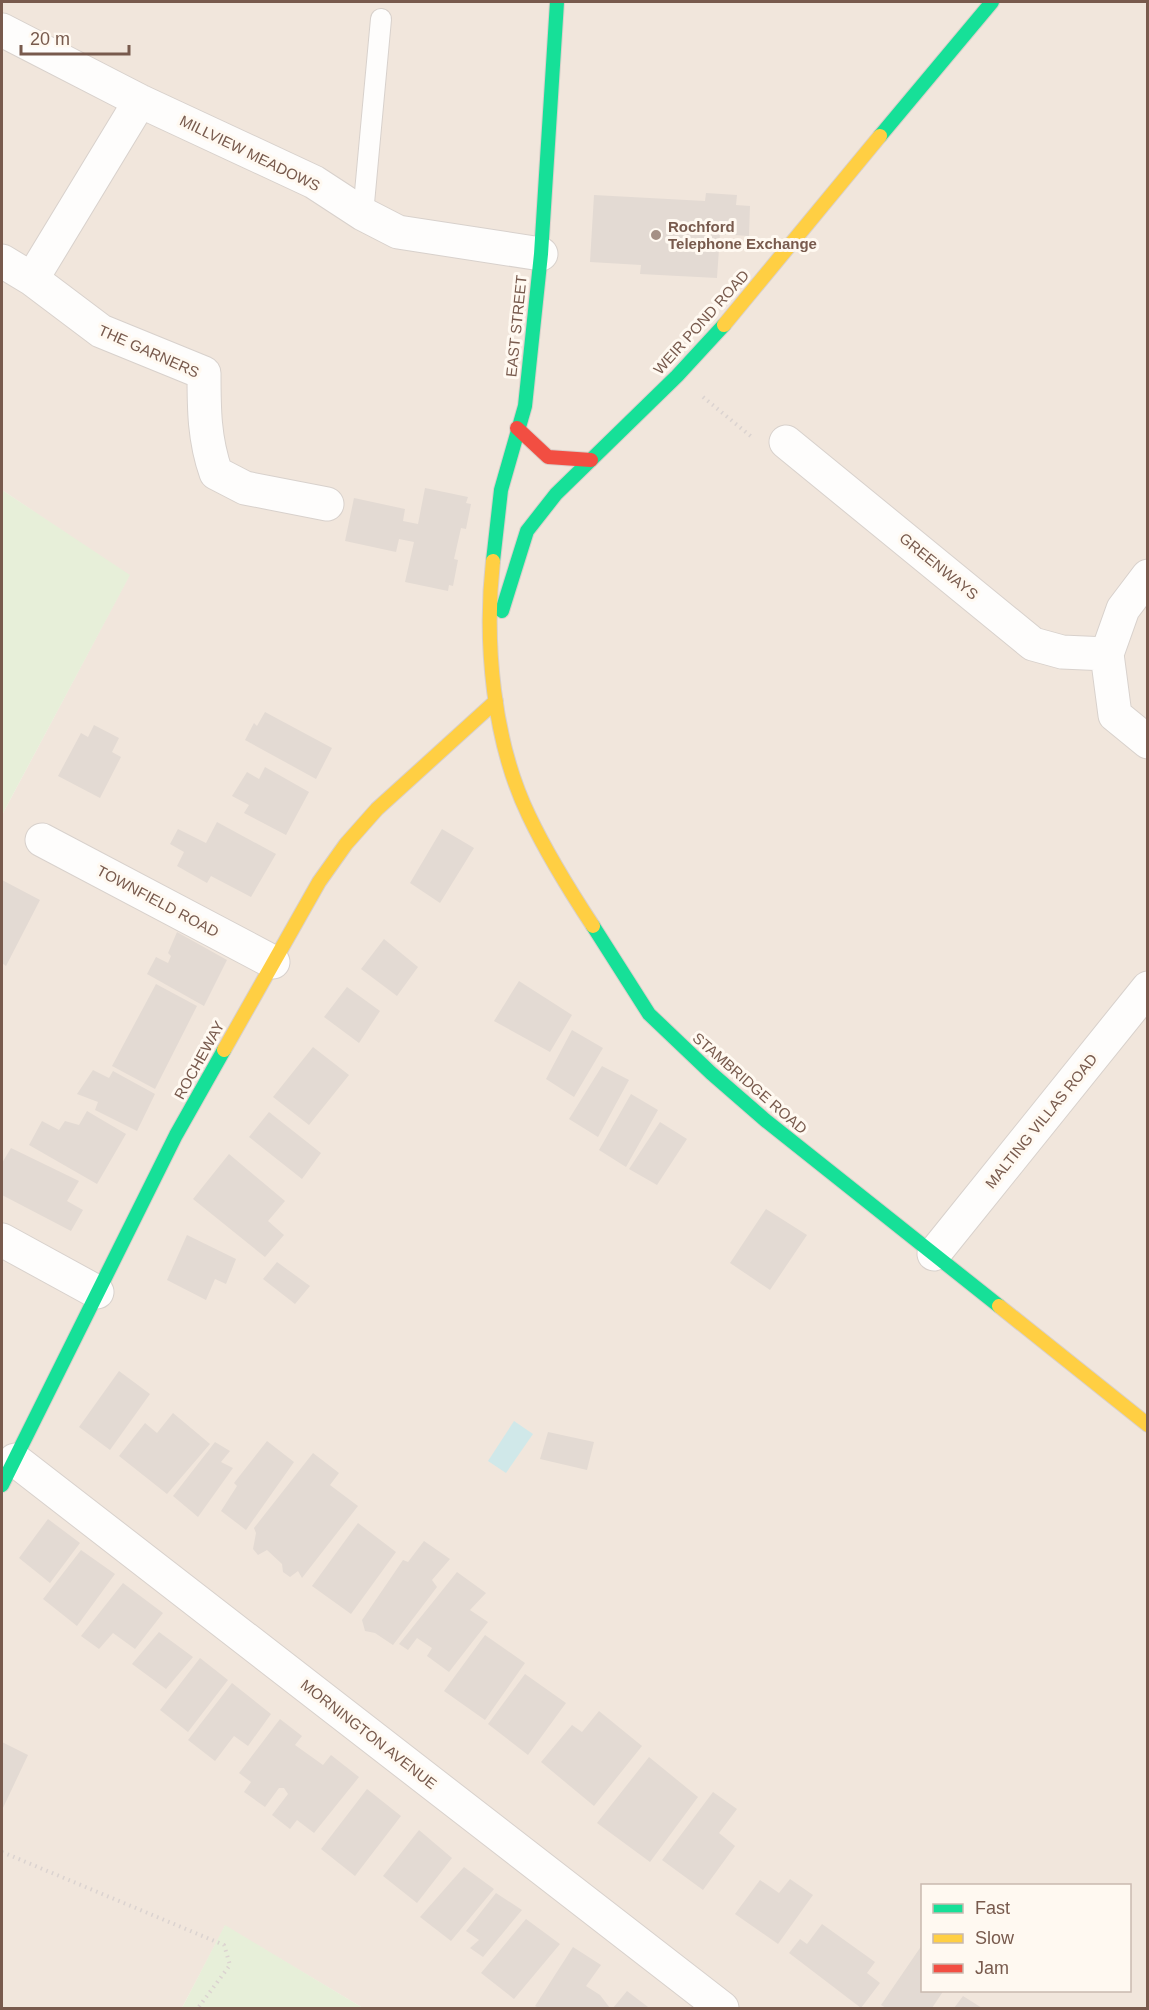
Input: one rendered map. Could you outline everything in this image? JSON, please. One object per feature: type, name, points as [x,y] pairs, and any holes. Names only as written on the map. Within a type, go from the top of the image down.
[{"type":"street","name":"EAST STREET","points":[[490,650],[492,572],[501,490],[525,406],[541,254],[557,2]]},
{"type":"street","name":"WEIR POND ROAD","points":[[490,650],[527,531],[556,494],[676,376],[721,328],[992,2]]},
{"type":"street","name":"MILLVIEW MEADOWS","points":[[2,30],[140,101],[314,182],[363,214],[398,232],[541,254]]},
{"type":"street","points":[[2,261],[32,279],[140,101]]},
{"type":"street","name":"THE GARNERS","points":[[32,279],[101,331],[204,373],[203,415],[207,450],[216,473],[245,488],[327,504]]},
{"type":"street","points":[[517,428],[548,457],[591,460]]},
{"type":"street","name":"GREENWAYS","points":[[786,442],[1033,644],[1062,652],[1107,654]]},
{"type":"street","points":[[1148,576],[1123,609],[1107,654],[1115,715],[1148,742]]},
{"type":"street","name":"STAMBRIDGE ROAD","points":[[490,650],[496,701],[509,762],[528,815],[572,893],[649,1014],[765,1120],[1148,1425]]},
{"type":"street","name":"ROCHEWAY","points":[[8,1472],[176,1135],[319,882],[346,844],[377,809],[496,701]]},
{"type":"street","name":"TOWNFIELD ROAD","points":[[42,840],[273,962]]},
{"type":"street","name":"MALTING VILLAS ROAD","points":[[934,1254],[1148,988]]},
{"type":"street","points":[[2,1240],[97,1292]]},
{"type":"street","name":"MORNINGTON AVENUE","points":[[8,1472],[722,2008]]},
{"type":"lane","points":[[363,214],[381,19]]},
{"type":"path","points":[[676,376],[774,455],[786,442]]},
{"type":"path","points":[[2,1852],[224,1945],[230,1965],[198,2008]]},
{"type":"shaded area","points":[[2,2],[1147,2],[1147,2008],[363,2008],[225,1926],[182,2008],[2,2008],[2,815],[129,576],[2,490]]},
{"type":"green space","points":[[2,490],[130,575],[2,815]]},
{"type":"green space","points":[[225,1925],[363,2008],[182,2008]]},
{"type":"water","points":[[514,1421],[533,1434],[506,1473],[488,1461]]},
{"type":"building","name":"Rochford Telephone Exchange","points":[[706,193],[737,195],[736,205],[750,206],[749,236],[720,234],[717,278],[640,274],[641,265],[590,262],[594,195],[705,201]]},
{"type":"building","points":[[425,488],[468,497],[466,503],[471,504],[466,529],[461,528],[454,559],[458,560],[453,586],[449,585],[448,591],[405,582],[414,542],[399,539],[396,552],[345,541],[354,498],[405,509],[403,521],[418,524]]},
{"type":"building","points":[[265,712],[332,748],[316,779],[245,740],[254,723],[257,726]]},
{"type":"building","points":[[94,725],[119,738],[112,752],[121,757],[100,798],[58,776],[81,733],[88,737]]},
{"type":"building","points":[[265,767],[309,792],[286,835],[244,813],[249,805],[232,796],[247,772],[259,779]]},
{"type":"building","points":[[217,822],[276,854],[251,897],[211,876],[207,883],[177,866],[184,852],[170,844],[178,829],[206,843]]},
{"type":"building","points":[[442,829],[474,848],[440,903],[410,883]]},
{"type":"building","points":[[2,880],[40,900],[6,966],[2,963]]},
{"type":"building","points":[[177,932],[227,960],[204,1006],[147,974],[156,957],[168,963],[171,956],[168,953]]},
{"type":"building","points":[[384,939],[418,967],[397,996],[361,969]]},
{"type":"building","points":[[519,981],[572,1015],[550,1052],[494,1021]]},
{"type":"building","points":[[156,984],[197,1006],[155,1089],[112,1066]]},
{"type":"building","points":[[347,987],[380,1011],[359,1043],[324,1017]]},
{"type":"building","points":[[572,1030],[603,1048],[574,1097],[546,1079]]},
{"type":"building","points":[[313,1047],[349,1075],[309,1125],[273,1097]]},
{"type":"building","points":[[602,1066],[629,1080],[598,1137],[569,1119]]},
{"type":"building","points":[[93,1070],[109,1078],[113,1071],[155,1094],[137,1131],[95,1110],[98,1102],[77,1094]]},
{"type":"building","points":[[631,1094],[658,1110],[626,1167],[599,1150]]},
{"type":"building","points":[[87,1111],[126,1134],[97,1184],[29,1145],[42,1121],[59,1130],[65,1121],[79,1125]]},
{"type":"building","points":[[269,1112],[321,1153],[302,1179],[249,1137]]},
{"type":"building","points":[[660,1122],[687,1139],[657,1185],[629,1169]]},
{"type":"building","points":[[11,1148],[79,1181],[67,1201],[83,1210],[71,1231],[2,1195],[2,1163]]},
{"type":"building","points":[[229,1154],[285,1201],[268,1221],[284,1235],[265,1257],[193,1199]]},
{"type":"building","points":[[766,1209],[807,1235],[770,1290],[730,1263]]},
{"type":"building","points":[[187,1235],[236,1259],[226,1284],[215,1279],[206,1300],[167,1280]]},
{"type":"building","points":[[277,1262],[310,1286],[295,1304],[263,1279]]},
{"type":"building","points":[[119,1371],[150,1394],[110,1450],[79,1427]]},
{"type":"building","points":[[173,1413],[210,1444],[167,1494],[119,1456],[145,1423],[157,1433]]},
{"type":"building","points":[[548,1432],[594,1442],[587,1470],[540,1459]]},
{"type":"building","points":[[267,1441],[294,1462],[246,1530],[221,1511],[237,1486],[234,1483]]},
{"type":"building","points":[[215,1442],[230,1451],[221,1462],[233,1468],[198,1517],[173,1496]]},
{"type":"building","points":[[313,1453],[339,1473],[330,1485],[358,1506],[302,1578],[298,1571],[290,1577],[283,1572],[282,1564],[267,1550],[258,1555],[253,1549],[256,1533],[254,1528]]},
{"type":"building","points":[[48,1519],[80,1543],[50,1583],[19,1558]]},
{"type":"building","points":[[358,1523],[396,1552],[351,1614],[312,1586]]},
{"type":"building","points":[[424,1541],[450,1559],[432,1580],[437,1587],[393,1645],[375,1633],[365,1631],[362,1620],[403,1560],[408,1562]]},
{"type":"building","points":[[81,1550],[115,1574],[77,1626],[43,1599]]},
{"type":"building","points":[[457,1572],[486,1593],[470,1610],[488,1622],[449,1672],[427,1656],[432,1648],[417,1638],[408,1650],[399,1644]]},
{"type":"building","points":[[123,1583],[163,1613],[135,1649],[113,1633],[99,1649],[81,1636]]},
{"type":"building","points":[[159,1632],[193,1657],[166,1689],[132,1664]]},
{"type":"building","points":[[485,1635],[525,1663],[485,1720],[444,1691]]},
{"type":"building","points":[[200,1658],[228,1680],[188,1732],[160,1710]]},
{"type":"building","points":[[525,1674],[566,1703],[528,1755],[488,1724]]},
{"type":"building","points":[[232,1683],[271,1714],[248,1746],[234,1736],[215,1761],[188,1740]]},
{"type":"building","points":[[599,1711],[642,1746],[594,1806],[541,1762],[572,1725],[582,1732]]},
{"type":"building","points":[[280,1719],[302,1736],[295,1745],[323,1765],[331,1755],[359,1777],[314,1833],[297,1820],[290,1829],[272,1815],[288,1794],[284,1788],[279,1788],[265,1807],[244,1792],[251,1782],[239,1773]]},
{"type":"building","points":[[2,1742],[28,1755],[2,1810]]},
{"type":"building","points":[[649,1757],[698,1797],[650,1862],[597,1823]]},
{"type":"building","points":[[367,1789],[401,1816],[355,1876],[321,1849]]},
{"type":"building","points":[[713,1792],[737,1809],[719,1833],[735,1846],[703,1890],[662,1860]]},
{"type":"building","points":[[419,1830],[452,1858],[417,1903],[383,1876]]},
{"type":"building","points":[[464,1867],[494,1889],[451,1941],[420,1917]]},
{"type":"building","points":[[790,1879],[813,1895],[778,1944],[735,1914],[760,1880],[779,1893]]},
{"type":"building","points":[[496,1893],[522,1910],[483,1957],[470,1948],[479,1940],[466,1931]]},
{"type":"building","points":[[526,1919],[560,1944],[514,1999],[481,1973]]},
{"type":"building","points":[[822,1924],[875,1962],[867,1973],[880,1983],[861,2008],[789,1953],[800,1939],[807,1944]]},
{"type":"building","points":[[921,1946],[921,1992],[943,1992],[932,2008],[886,2008],[881,2005]]},
{"type":"building","points":[[573,1947],[601,1965],[586,1986],[600,1995],[610,2008],[539,2008],[535,2006]]},
{"type":"building","points":[[627,1991],[648,2007],[613,2008]]},
{"type":"building","points":[[963,1996],[982,2008],[954,2008]]},
{"type":"traffic: fast","points":[[493,561],[501,490],[525,406],[541,254],[557,2]]},
{"type":"traffic: fast","points":[[880,136],[992,2]]},
{"type":"traffic: fast","points":[[502,611],[527,531],[556,494],[677,376],[724,325]]},
{"type":"traffic: fast","points":[[593,926],[649,1014],[711,1073],[765,1120],[999,1306]]},
{"type":"traffic: fast","points":[[2,1485],[176,1135],[224,1050]]},
{"type":"traffic: slow","points":[[724,325],[880,136]]},
{"type":"traffic: slow","points":[[493,561],[490,592],[491,658],[499,724],[507,756],[517,787],[536,830],[593,926]]},
{"type":"traffic: slow","points":[[224,1050],[319,882],[346,844],[377,809],[496,701]]},
{"type":"traffic: slow","points":[[999,1306],[1148,1425]]},
{"type":"traffic: jam","points":[[517,428],[548,457],[591,460]]},
{"type":"place","name":"Rochford Telephone Exchange","points":[[656,235]]}]
